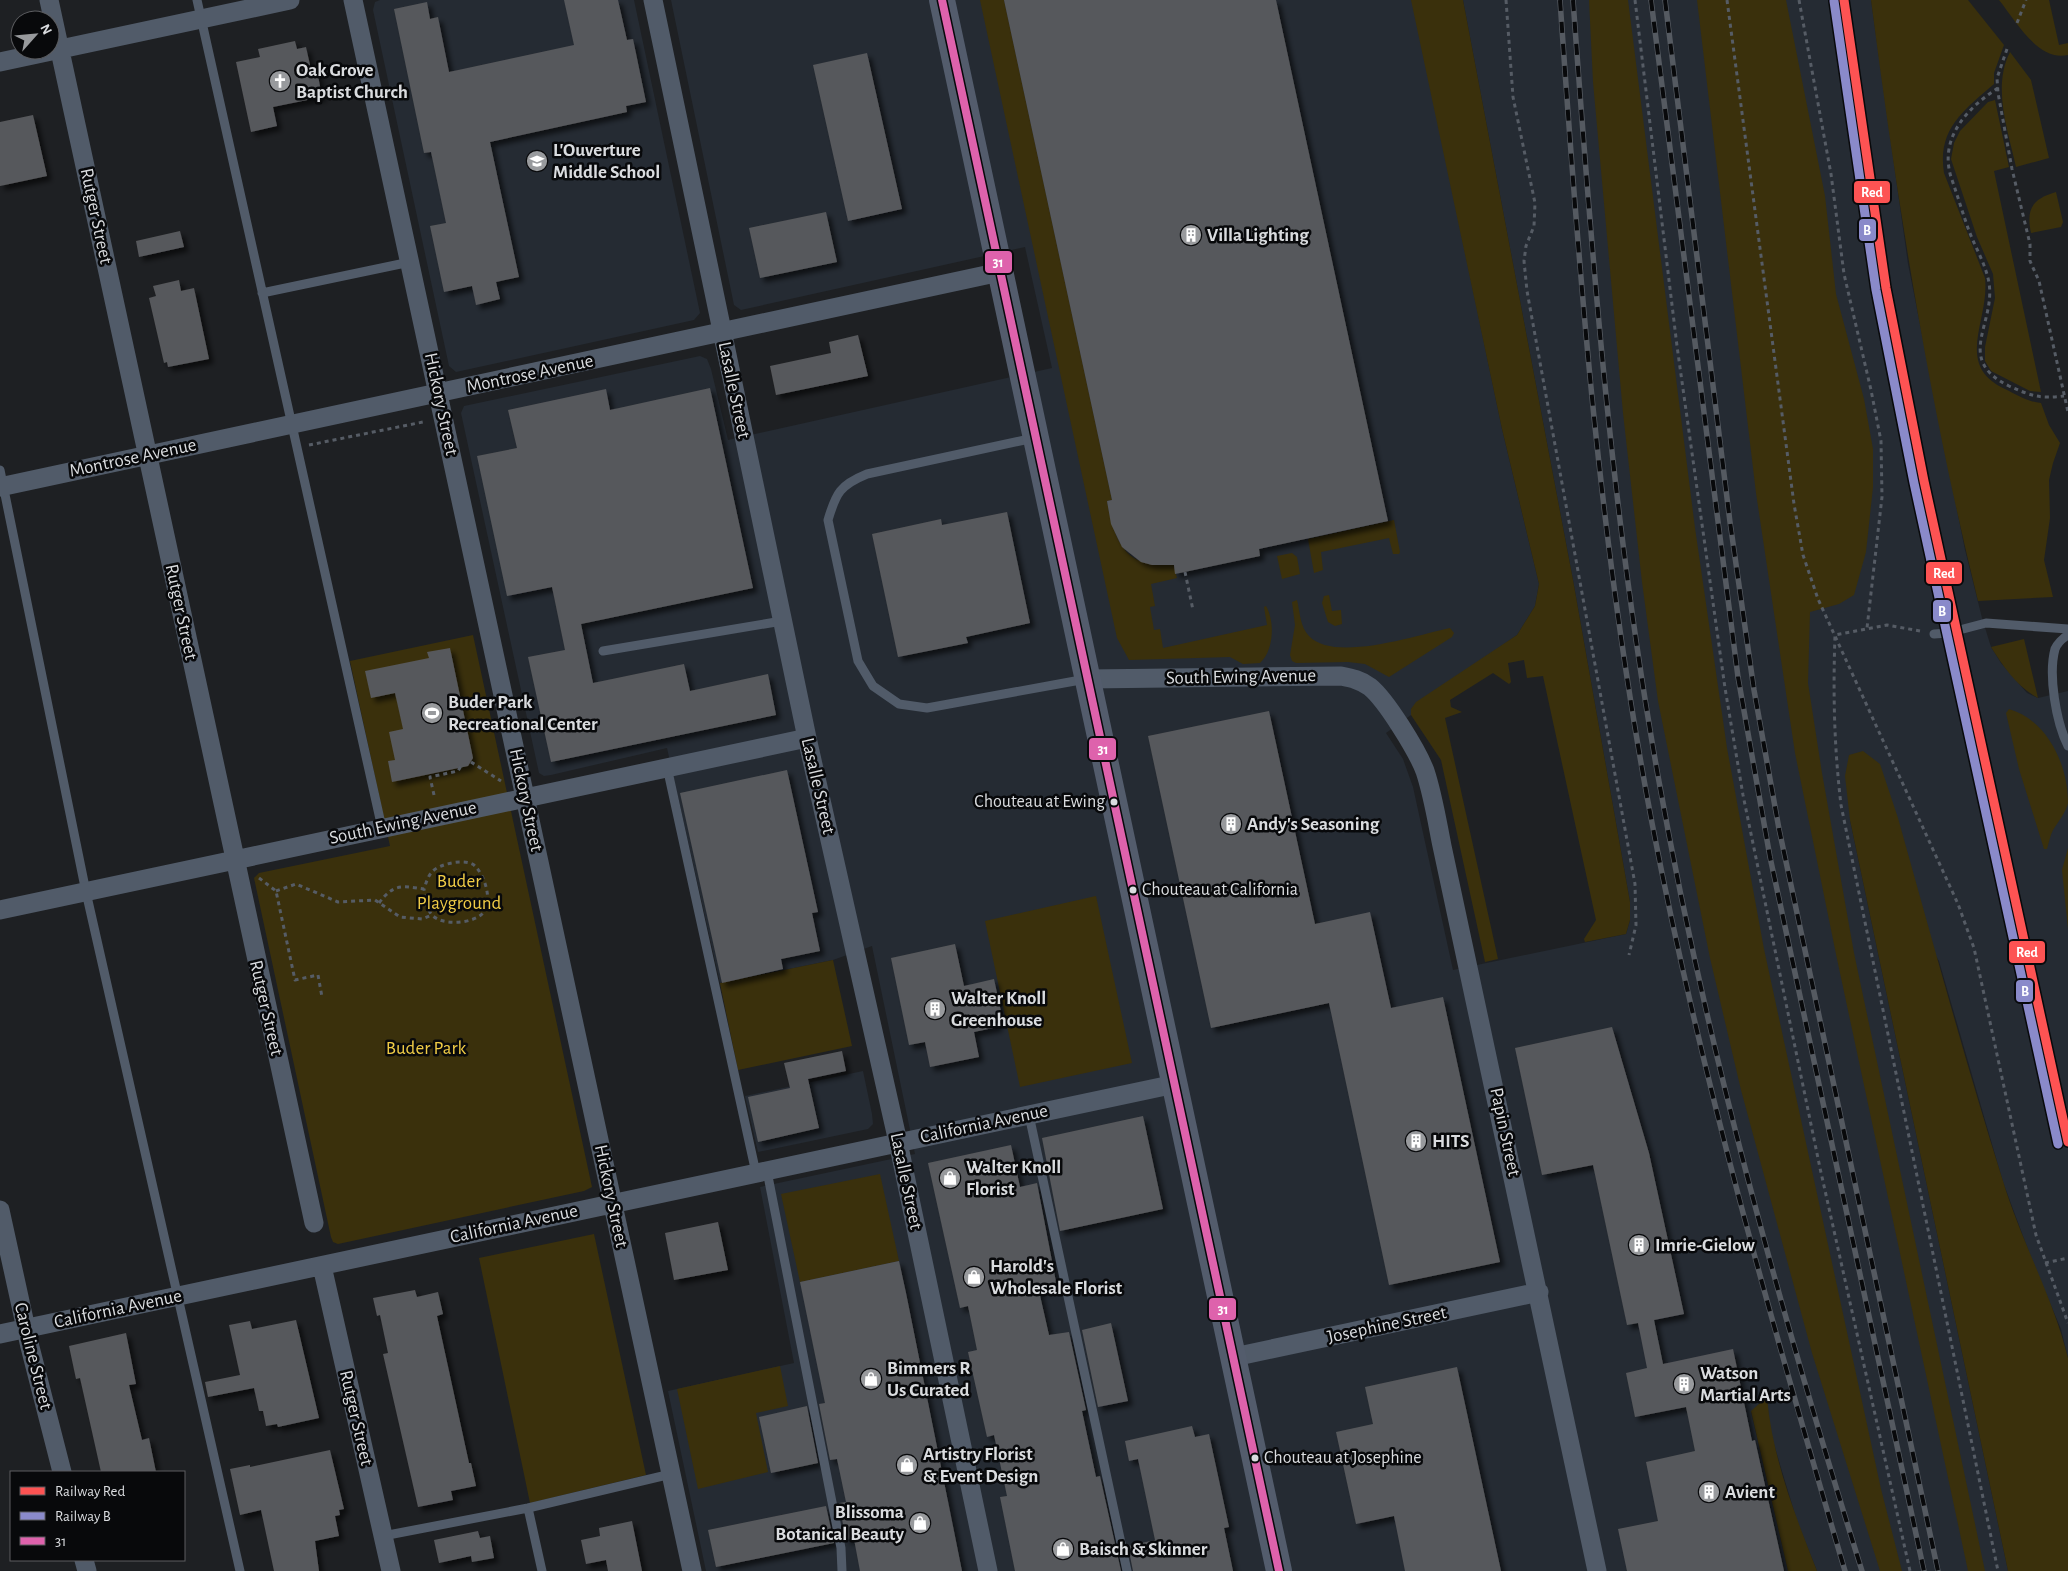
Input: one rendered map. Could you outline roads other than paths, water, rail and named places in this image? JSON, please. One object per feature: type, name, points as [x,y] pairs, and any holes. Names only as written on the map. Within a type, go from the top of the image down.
[{"type":"main road","points":[[942,0],[1279,1571]]},
{"type":"street","points":[[60,48],[290,0]]},
{"type":"street","name":"Hickory Street","points":[[353,0],[692,1571]]},
{"type":"street","name":"Lasalle Street","points":[[653,0],[782,621],[898,1142],[988,1571]]},
{"type":"street","name":"Rutger Street","points":[[60,53],[148,454],[233,860],[314,1223]]},
{"type":"street","name":"Montrose Avenue","points":[[1,481],[291,425],[1000,272]]},
{"type":"street","name":"South Ewing Avenue","points":[[1088,679],[1341,676],[1357,679],[1369,686],[1384,704]]},
{"type":"street","name":"Papin Street","points":[[1384,704],[1415,750],[1430,790],[1539,1292],[1597,1571]]},
{"type":"street","name":"South Ewing Avenue","points":[[0,910],[807,738]]},
{"type":"street","name":"California Avenue","points":[[0,1334],[1175,1084]]},
{"type":"street","name":"Caroline Street","points":[[0,1210],[26,1329],[62,1471]]},
{"type":"street","name":"Rutger Street","points":[[322,1266],[391,1571]]},
{"type":"street","name":"Josephine Street","points":[[1234,1357],[1539,1292]]},
{"type":"lane","points":[[197,0],[382,828]]},
{"type":"lane","points":[[262,293],[410,262]]},
{"type":"lane","points":[[1036,437],[867,474],[848,482],[834,500],[828,520],[858,661],[873,686],[899,704],[927,708],[1088,679]]},
{"type":"lane","points":[[1,481],[86,892],[240,1571]]},
{"type":"lane","points":[[603,651],[782,621]]},
{"type":"lane","points":[[1934,634],[1948,633],[1986,623],[2068,629]]},
{"type":"lane","points":[[2068,635],[2055,647],[2053,670],[2057,715],[2068,746]]},
{"type":"lane","points":[[667,767],[761,1172],[841,1548],[842,1571]]},
{"type":"lane","points":[[1029,1115],[1127,1571]]},
{"type":"lane","points":[[383,1536],[528,1508],[671,1474]]},
{"type":"lane","points":[[528,1508],[542,1571]]},
{"type":"railway","points":[[1560,0],[1575,207],[1605,516],[1618,619],[1652,823],[1671,918],[1715,1106],[1765,1293],[1845,1571]]},
{"type":"railway","points":[[1573,0],[1605,389],[1628,583],[1658,776],[1677,877],[1699,977],[1747,1176],[1802,1374],[1862,1571]]},
{"type":"railway","points":[[1651,0],[1738,677],[1770,857],[1924,1571]]},
{"type":"railway","points":[[1665,0],[1730,522],[1754,690],[1779,829],[1938,1571]]},
{"type":"rail line","name":"Red","points":[[1844,0],[1886,288],[1924,481],[2068,1142]]},
{"type":"rail line","name":"B","points":[[1834,1],[1876,290],[1914,483],[2058,1144]]},
{"type":"place","name":"Oak Grove Baptist Church","points":[[280,81]]},
{"type":"place","name":"L'Ouverture Middle School","points":[[537,161]]},
{"type":"place","name":"Villa Lighting","points":[[1191,235]]},
{"type":"place","name":"Buder Park Recreational Center","points":[[432,713]]},
{"type":"place","name":"Chouteau at Ewing","points":[[1114,802]]},
{"type":"place","name":"Andy's Seasoning","points":[[1231,824]]},
{"type":"place","name":"Chouteau at California","points":[[1133,890]]},
{"type":"place","name":"Walter Knoll Greenhouse","points":[[935,1009]]},
{"type":"place","name":"HITS","points":[[1416,1141]]},
{"type":"place","name":"Walter Knoll Florist","points":[[950,1178]]},
{"type":"place","name":"Imrie-Gielow","points":[[1639,1245]]},
{"type":"place","name":"Harold's Wholesale Florist","points":[[974,1277]]},
{"type":"place","name":"Bimmers R Us Curated","points":[[871,1379]]},
{"type":"place","name":"Watson Martial Arts","points":[[1684,1384]]},
{"type":"place","name":"Chouteau at Josephine","points":[[1255,1458]]},
{"type":"place","name":"Artistry Florist & Event Design","points":[[907,1465]]},
{"type":"place","name":"Avient","points":[[1709,1492]]},
{"type":"place","name":"Blissoma Botanical Beauty","points":[[920,1523]]},
{"type":"place","name":"Baisch & Skinner","points":[[1063,1549]]},
{"type":"park label","name":"Buder Playground","points":[[459,892]]},
{"type":"park label","name":"Buder Park","points":[[426,1048]]}]
